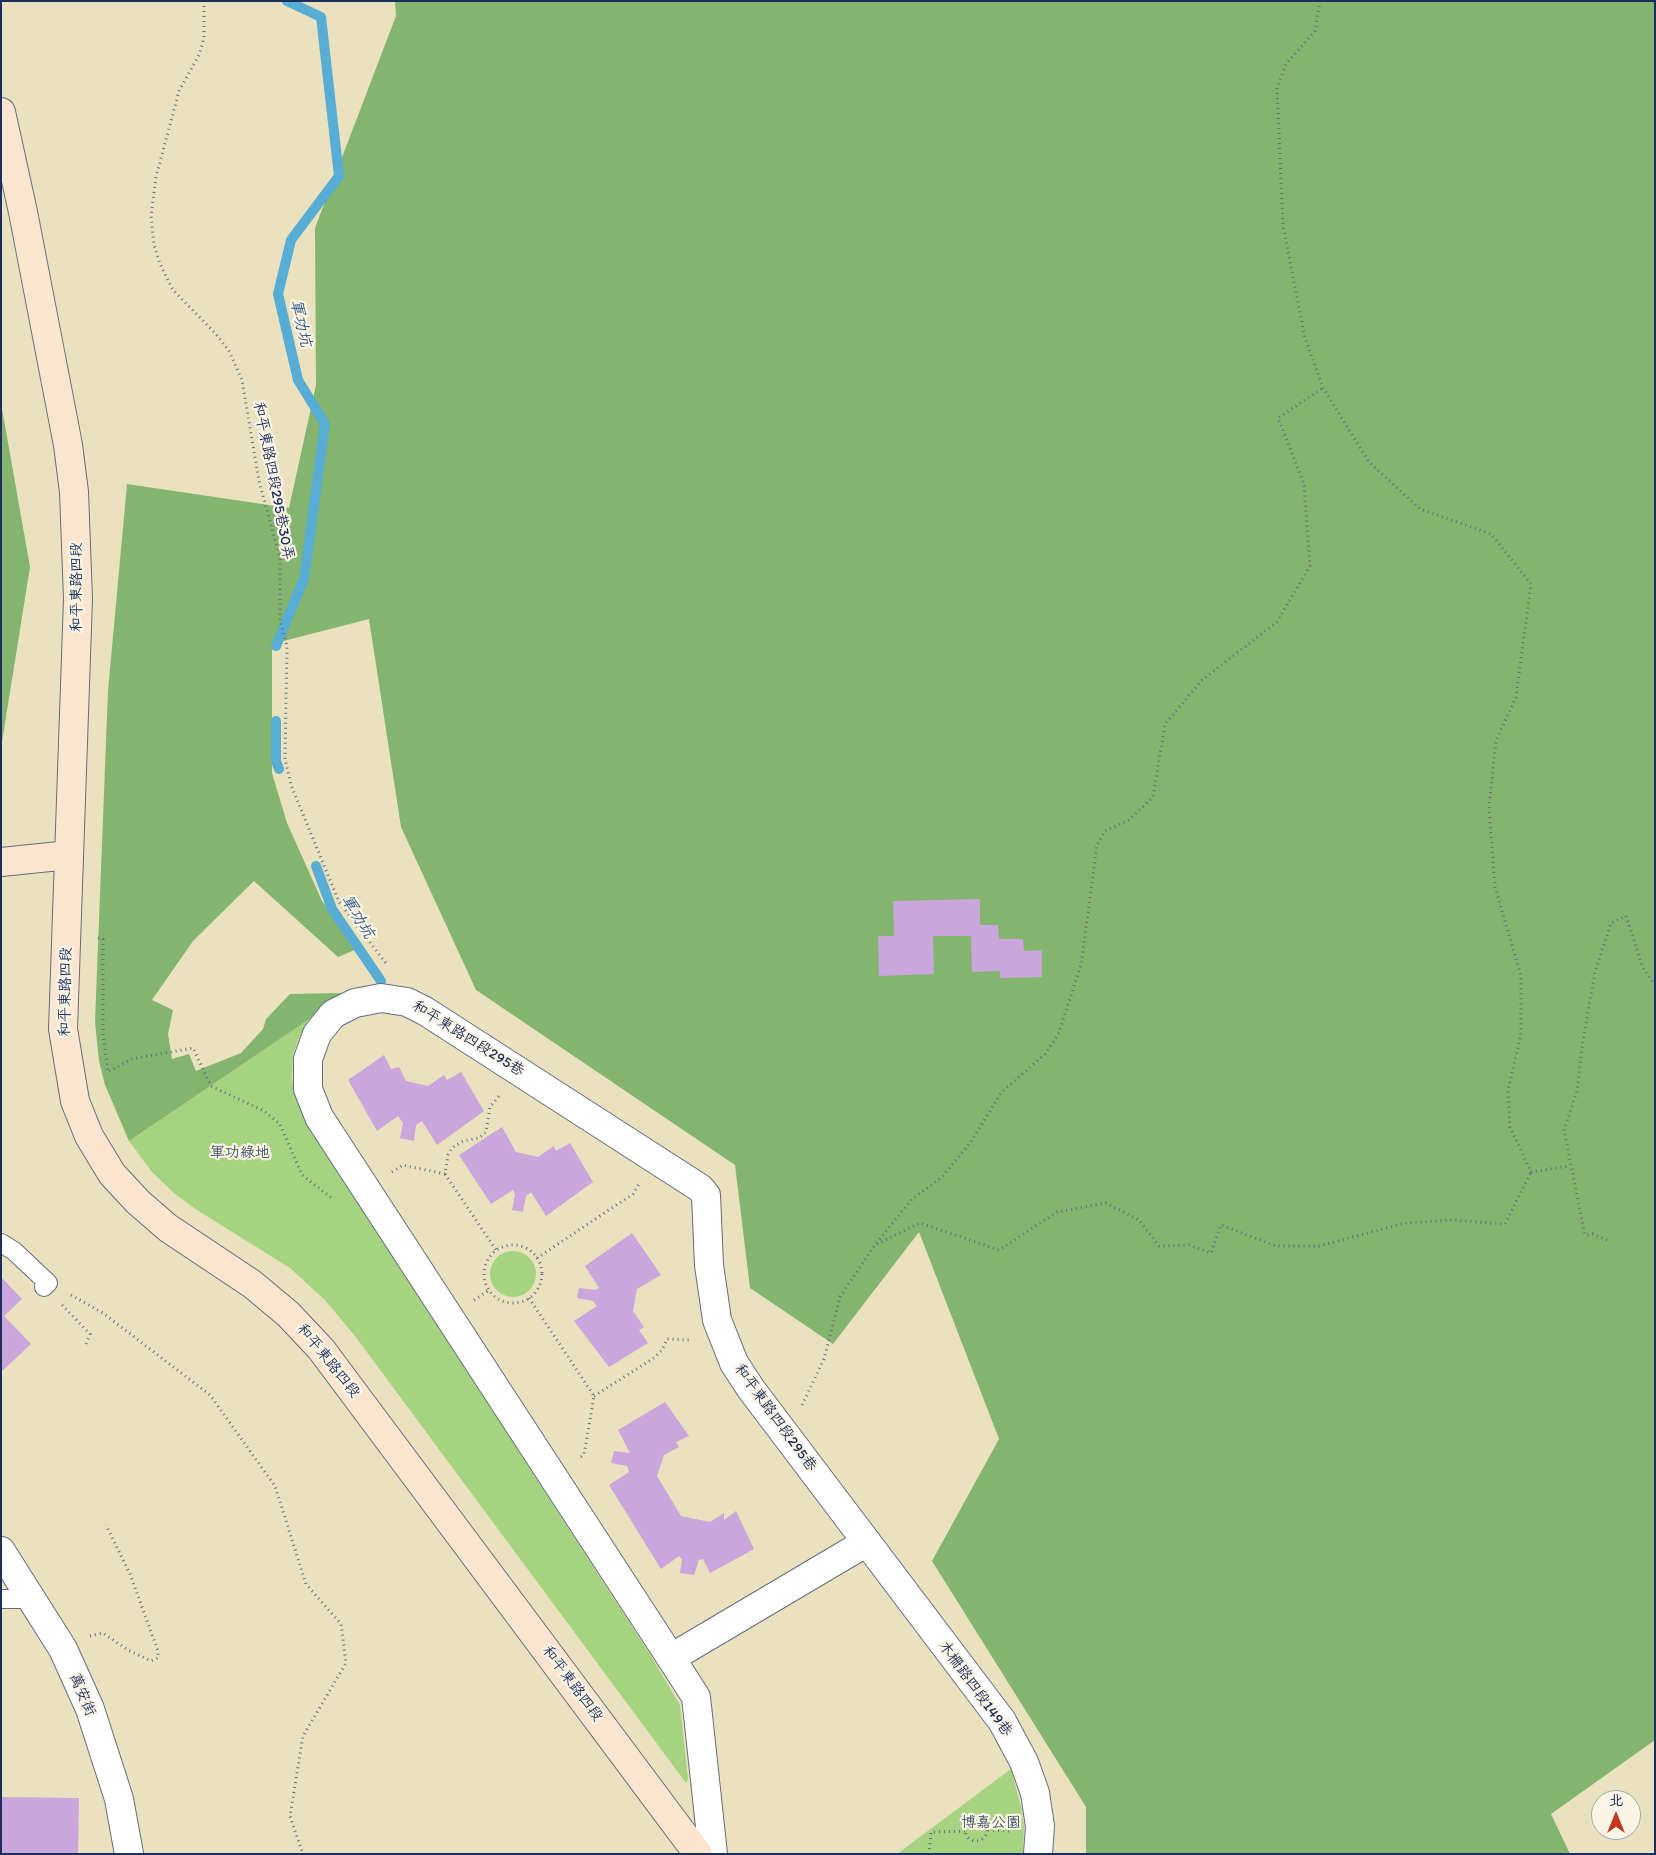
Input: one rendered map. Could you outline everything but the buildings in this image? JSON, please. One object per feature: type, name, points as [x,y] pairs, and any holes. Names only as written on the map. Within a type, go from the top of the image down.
[{"type":"main road","name":"和平東路四段","points":[[1,112],[29,241],[68,445],[74,492],[78,599],[63,1028],[75,1100],[89,1136],[112,1174],[138,1202],[168,1228],[252,1284],[288,1314],[321,1349],[698,1854]]},
{"type":"main road","points":[[1,862],[69,855]]},
{"type":"street","name":"和平東路四段295巷","points":[[713,1854],[696,1697],[319,1117],[308,1089],[308,1060],[317,1034],[333,1014],[355,1003],[381,998],[407,1002],[425,1011],[700,1188],[706,1195],[709,1265],[717,1320],[724,1342],[734,1363],[751,1390],[867,1542]]},
{"type":"street","points":[[671,1658],[867,1542]]},
{"type":"street","name":"木柵路四段149巷","points":[[867,1542],[1002,1721],[1024,1762],[1035,1793],[1040,1826],[1038,1854]]},
{"type":"street","name":"萬安街","points":[[1,1551],[63,1649],[90,1709],[119,1799],[129,1854]]},
{"type":"lane","points":[[1,1243],[14,1251],[46,1285]]},
{"type":"lane","points":[[1,1599],[32,1599]]},
{"type":"path","name":"和平東路四段295巷30弄","points":[[204,1],[204,38],[199,56],[179,91],[156,177],[151,216],[154,245],[160,264],[173,290],[216,334],[229,351],[242,380],[259,481],[280,558],[280,620],[288,646],[286,759],[291,785],[339,902],[396,976],[407,1002]]},
{"type":"path","points":[[1320,1],[1315,31],[1286,64],[1277,88],[1283,226],[1305,338],[1323,388],[1370,462],[1420,509],[1491,534],[1531,584],[1516,697],[1496,741],[1489,807],[1495,888],[1521,976],[1521,1035],[1508,1089],[1510,1128],[1531,1172]]},
{"type":"path","points":[[787,1437],[824,1359],[840,1297],[874,1246],[912,1200],[942,1177],[971,1142],[1001,1093],[1045,1054],[1058,1035],[1081,965],[1097,845],[1105,831],[1129,820],[1153,797],[1165,724],[1202,680],[1277,622],[1310,566],[1304,484],[1278,418],[1323,388]]},
{"type":"path","points":[[1607,1240],[1593,1234],[1585,1235],[1578,1198],[1569,1166],[1564,1130],[1577,1091],[1582,1040],[1595,972],[1611,924],[1626,916],[1643,968],[1655,985]]},
{"type":"path","points":[[67,935],[103,939],[102,1035],[108,1072],[132,1059],[193,1048],[211,1086],[264,1111],[280,1124],[290,1148]]},
{"type":"path","points":[[496,1250],[445,1174],[448,1155],[452,1148],[463,1141],[479,1138],[486,1132],[490,1107],[518,1071]]},
{"type":"path","points":[[537,1258],[633,1194],[655,1159]]},
{"type":"path","points":[[366,1189],[403,1165],[445,1174]]},
{"type":"path","points":[[1531,1172],[1569,1166]]},
{"type":"path","points":[[874,1246],[920,1222],[999,1250],[1058,1212],[1106,1203],[1139,1220],[1159,1246],[1189,1245],[1211,1253],[1221,1225],[1276,1246],[1319,1246],[1405,1223],[1452,1220],[1505,1224],[1531,1172]]},
{"type":"path","points":[[507,1246],[518,1246],[529,1250],[537,1258],[541,1269],[541,1280],[537,1290],[529,1298],[518,1303],[507,1303],[496,1298],[488,1290],[484,1280],[484,1269],[488,1258],[496,1250],[507,1246]]},
{"type":"path","points":[[46,1285],[90,1334],[86,1344]]},
{"type":"path","points":[[46,1285],[102,1313],[210,1394],[275,1486],[306,1584],[341,1624],[346,1663],[303,1736],[290,1816],[303,1854]]},
{"type":"path","points":[[529,1298],[594,1396],[584,1455],[552,1476]]},
{"type":"path","points":[[594,1396],[654,1358],[662,1350],[667,1339],[724,1342]]},
{"type":"path","points":[[63,1649],[95,1634],[102,1633],[128,1650],[151,1661],[158,1658],[158,1651],[130,1574],[106,1525]]},
{"type":"path","points":[[979,1819],[985,1823],[988,1830],[986,1836],[981,1841],[967,1838],[965,1831],[966,1824],[972,1820],[979,1819]]},
{"type":"path","points":[[929,1854],[932,1832],[965,1831]]},
{"type":"green space","points":[[395,1],[1655,1],[1655,1740],[1551,1814],[1570,1854],[1086,1854],[1086,1807],[932,1561],[999,1439],[919,1232],[833,1344],[750,1288],[735,1165],[476,990],[401,827],[369,619],[272,644],[272,773],[287,823],[322,901],[357,949],[338,957],[254,881],[193,941],[152,1000],[173,1010],[168,1034],[172,1059],[189,1054],[196,1071],[241,1053],[263,1029],[266,1019],[290,994],[343,993],[324,1003],[311,1018],[129,1141],[105,1085],[99,1061],[95,1022],[108,691],[127,484],[289,508],[316,385],[315,228],[396,16]]},
{"type":"green space","points":[[1,403],[30,567],[1,748]]},
{"type":"green space","name":"軍功綠地","points":[[311,1018],[300,1035],[293,1055],[292,1079],[296,1099],[304,1119],[651,1656],[680,1705],[688,1779],[686,1783],[355,1336],[325,1300],[290,1268],[197,1210],[175,1194],[152,1172],[129,1141]]},
{"type":"green space","points":[[513,1251],[526,1255],[532,1261],[536,1274],[532,1287],[526,1293],[513,1297],[500,1293],[494,1287],[490,1274],[494,1261],[500,1255]]},
{"type":"green space","name":"博嘉公園","points":[[1011,1769],[1024,1826],[1023,1854],[897,1854]]},
{"type":"waterway","name":"軍功坑","points":[[276,646],[304,579],[325,424],[298,380],[278,294],[291,240],[339,176],[321,17],[287,1]]},
{"type":"waterway","name":"軍功坑","points":[[276,721],[276,761],[279,769]]},
{"type":"waterway","name":"軍功坑","points":[[316,866],[332,909],[381,981]]}]
